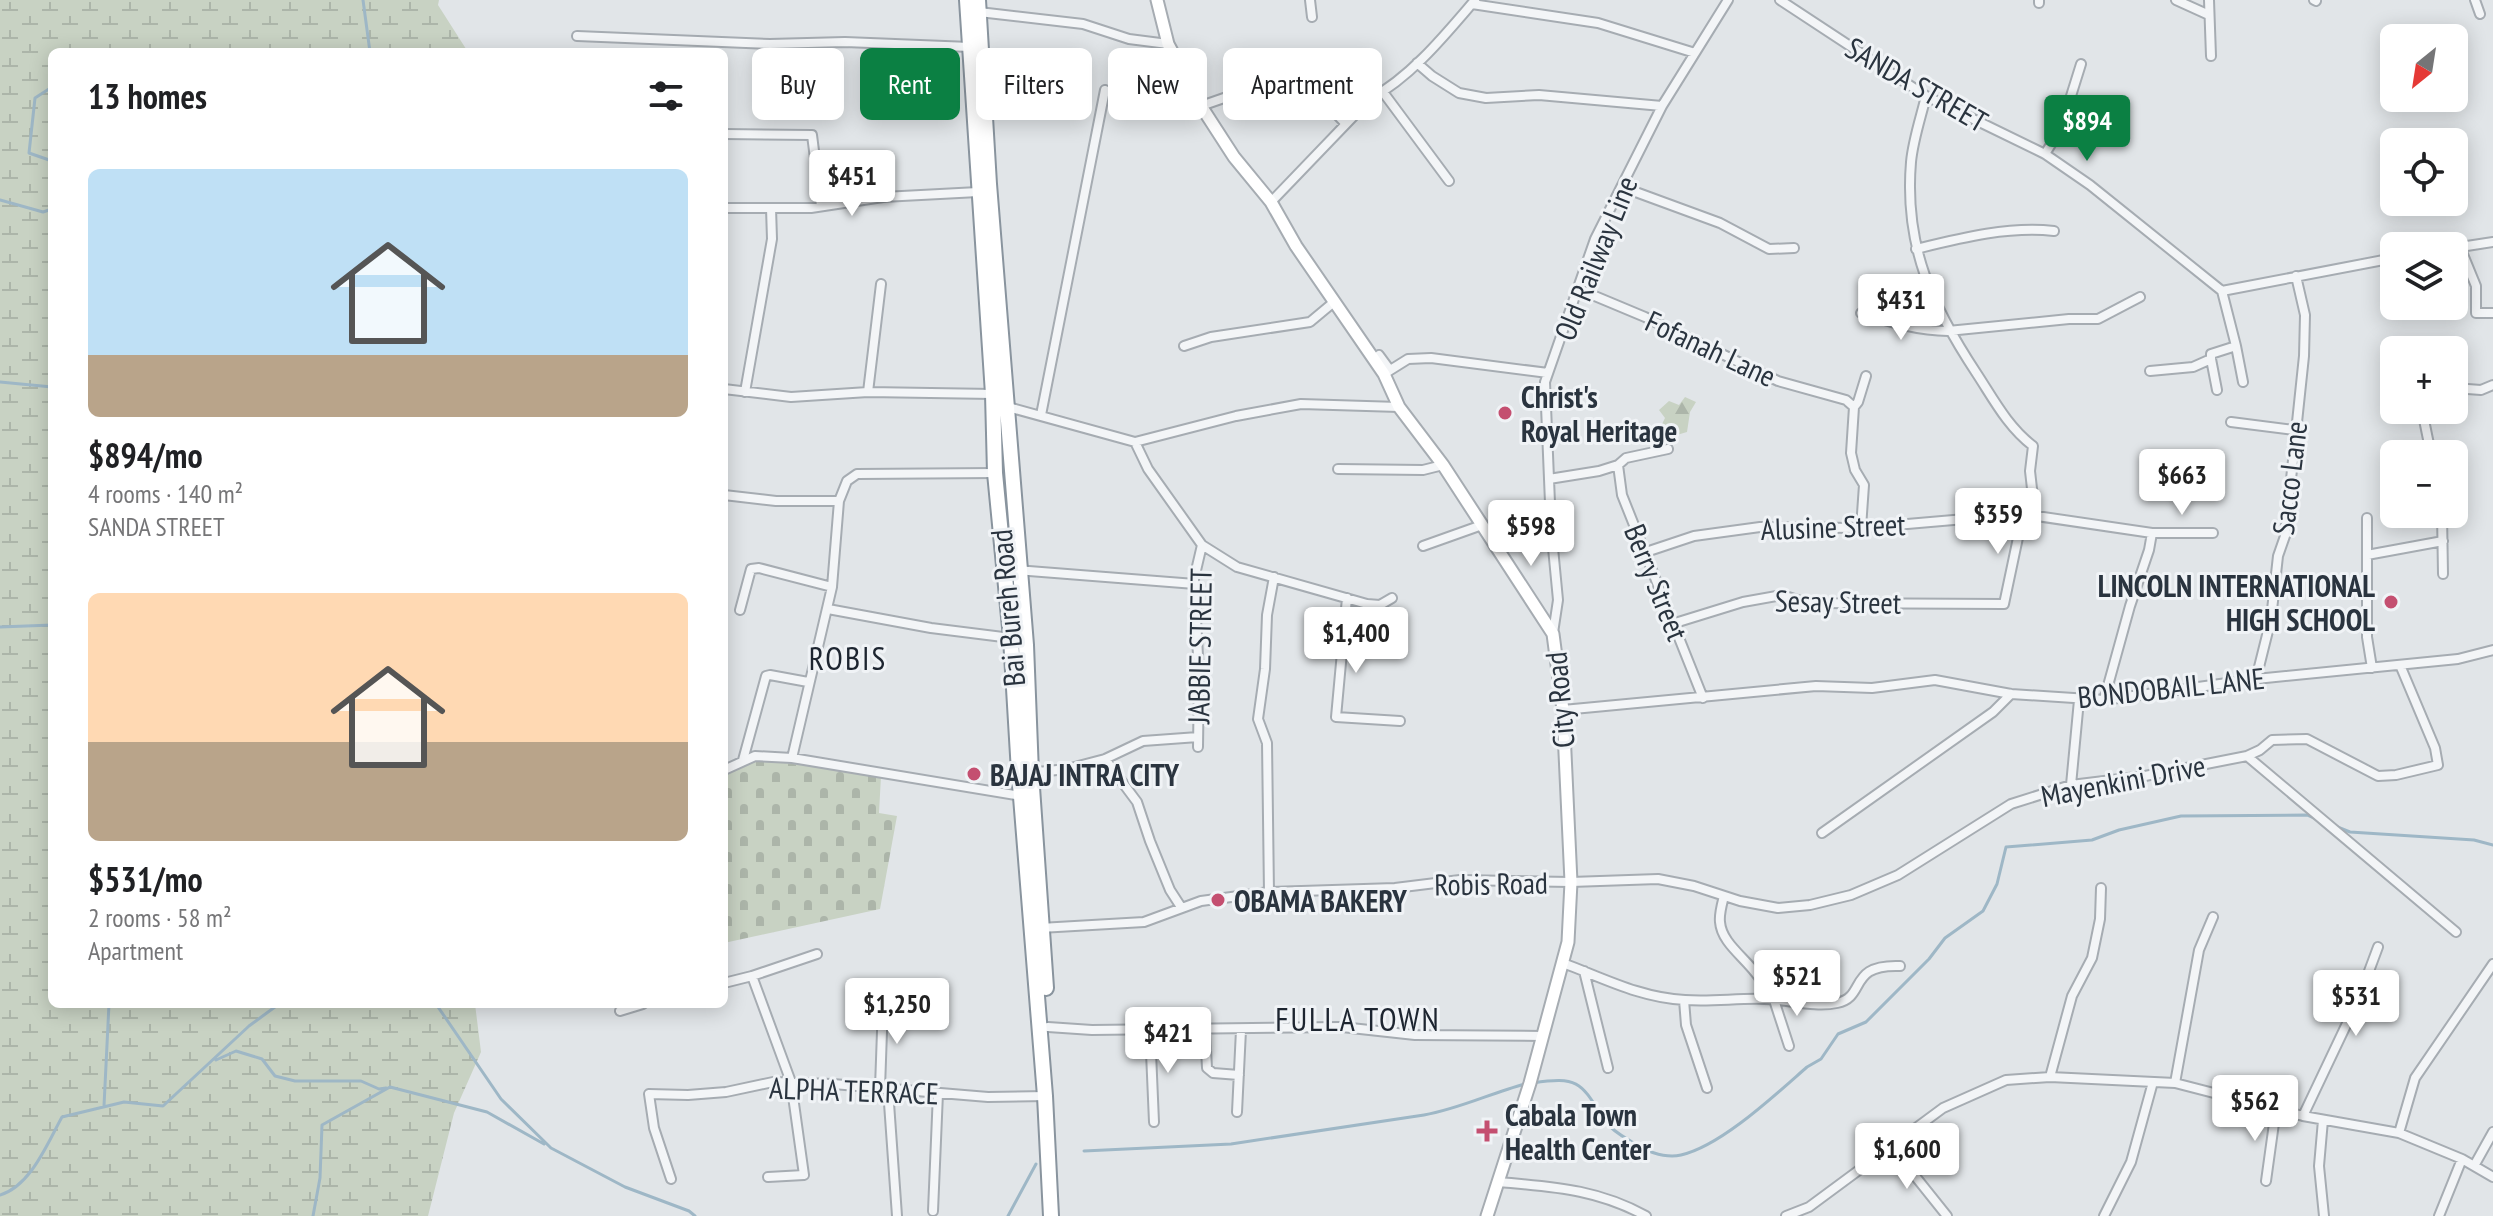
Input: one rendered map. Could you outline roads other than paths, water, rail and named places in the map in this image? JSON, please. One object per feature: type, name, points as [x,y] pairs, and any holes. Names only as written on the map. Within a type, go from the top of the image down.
[{"type":"highway","name":"Bai Bureh Road","points":[[967,0],[993,394],[995,473],[1025,773],[1048,1096],[1060,1216]]},
{"type":"highway","name":"Bai Bureh Road","points":[[979,6],[989,184],[1026,645],[1025,773],[1021,796],[1048,1027],[1051,1216]]},
{"type":"main road","name":"City Road","points":[[1157,0],[1170,48]]},
{"type":"main road","name":"City Road","points":[[1207,115],[1234,157],[1271,202],[1334,302],[1387,372],[1399,407],[1443,465],[1553,634],[1563,710],[1571,882],[1568,942],[1487,1216]]},
{"type":"street","points":[[1310,0],[1312,17]]},
{"type":"street","name":"Old Railway Line","points":[[1553,634],[1558,600],[1545,382],[1595,239],[1662,106],[1728,0]]},
{"type":"street","name":"SANDA STREET","points":[[1780,0],[1926,96],[2045,154],[2090,185],[2222,291]]},
{"type":"street","points":[[2176,0],[2209,15]]},
{"type":"street","points":[[2209,0],[2211,56]]},
{"type":"street","points":[[2475,0],[2480,14]]},
{"type":"street","points":[[1449,181],[1383,92],[1417,63],[1473,2],[1598,23],[1695,53]]},
{"type":"street","points":[[979,6],[1083,24],[1129,39],[1168,44]]},
{"type":"street","points":[[577,36],[770,44],[845,42],[970,47]]},
{"type":"street","points":[[1417,63],[1459,93],[1486,98],[1539,95],[1662,106]]},
{"type":"street","points":[[2045,154],[2061,128],[2081,64]]},
{"type":"street","points":[[1041,415],[1105,90]]},
{"type":"street","points":[[1926,96],[1911,158],[1909,210],[1916,249],[1929,291],[1948,331],[2015,433],[2033,446],[2030,471],[2035,515]]},
{"type":"street","points":[[1342,120],[1345,123]]},
{"type":"street","points":[[1271,202],[1348,120]]},
{"type":"street","points":[[728,134],[812,135],[821,206]]},
{"type":"street","points":[[1622,187],[1720,223],[1769,249],[1794,248]]},
{"type":"street","points":[[728,208],[821,206],[883,197],[978,192]]},
{"type":"street","points":[[745,392],[772,239],[771,208]]},
{"type":"street","points":[[1916,249],[1972,236],[2036,229],[2054,231]]},
{"type":"street","points":[[2468,246],[2493,242]]},
{"type":"street","points":[[2243,382],[2222,291],[2380,261]]},
{"type":"street","points":[[2468,270],[2476,286],[2476,313],[2493,313]]},
{"type":"street","name":"Sacco Lane","points":[[2256,679],[2271,619],[2278,556],[2285,536],[2304,356],[2305,315],[2296,276]]},
{"type":"street","points":[[868,392],[881,284]]},
{"type":"street","name":"Fofanah Lane","points":[[1578,289],[1645,317],[1778,381],[1850,404]]},
{"type":"street","points":[[1861,313],[1898,325],[1948,331],[2098,319],[2140,297]]},
{"type":"street","points":[[1184,346],[1211,337],[1310,322],[1334,302]]},
{"type":"street","points":[[2217,390],[2211,354],[2236,346]]},
{"type":"street","points":[[1379,355],[1387,372],[1408,359],[1431,358],[1548,373]]},
{"type":"street","points":[[2150,371],[2193,367],[2211,359]]},
{"type":"street","points":[[1861,528],[1864,485],[1855,470],[1851,453],[1850,404],[1858,402],[1866,376]]},
{"type":"street","points":[[2468,389],[2481,390],[2493,385]]},
{"type":"street","points":[[728,390],[791,397],[868,392],[993,394]]},
{"type":"street","points":[[1008,407],[1135,442],[1236,416],[1301,404],[1399,407]]},
{"type":"street","points":[[2231,422],[2294,430]]},
{"type":"street","points":[[1135,442],[1148,469],[1202,545],[1237,567],[1380,605],[1392,598]]},
{"type":"street","points":[[1549,479],[1618,465],[1626,458],[1668,449]]},
{"type":"street","points":[[1338,469],[1423,470],[1443,465]]},
{"type":"street","name":"Berry Street","points":[[1618,465],[1622,495],[1703,698]]},
{"type":"street","points":[[792,758],[828,609],[839,501],[847,481],[857,474],[995,473]]},
{"type":"street","points":[[728,495],[776,501],[839,501]]},
{"type":"street","name":"Alusine Street","points":[[1646,552],[1694,536],[1760,527],[1861,528],[2023,514],[2152,533],[2213,533]]},
{"type":"street","name":"Sesay Street","points":[[1675,623],[1743,602],[1782,595],[1807,603],[2004,604],[2023,514]]},
{"type":"street","points":[[2367,518],[2367,637],[2372,668]]},
{"type":"street","points":[[1423,546],[1482,525]]},
{"type":"street","points":[[2443,528],[2443,574]]},
{"type":"street","points":[[2104,700],[2152,533]]},
{"type":"street","points":[[2367,555],[2443,541]]},
{"type":"street","name":"JABBIE STREET","points":[[1105,759],[1143,741],[1198,742],[1195,584],[1202,545]]},
{"type":"street","points":[[740,610],[751,569],[759,568],[832,587]]},
{"type":"street","points":[[1004,570],[1195,584]]},
{"type":"street","points":[[1269,892],[1267,743],[1258,719],[1267,615],[1274,577]]},
{"type":"street","points":[[1347,598],[1336,717],[1400,721]]},
{"type":"street","points":[[828,609],[931,628],[1011,638]]},
{"type":"street","name":"BONDOBAIL LANE","points":[[1563,710],[1816,686],[1872,688],[1935,680],[2011,694],[2104,700],[2256,679],[2458,659],[2493,650]]},
{"type":"street","name":"Mayenkini Drive","points":[[1571,882],[1658,879],[1778,908],[1810,905],[1851,895],[1898,875],[2011,804],[2071,785],[2145,776],[2247,756],[2272,740],[2307,739],[2378,776],[2438,765],[2435,748],[2400,665]]},
{"type":"street","points":[[743,760],[766,676],[808,682]]},
{"type":"street","points":[[1822,833],[1993,712],[2011,694]]},
{"type":"street","points":[[2071,785],[2079,700]]},
{"type":"street","points":[[728,768],[755,756],[792,758],[1021,796]]},
{"type":"street","points":[[2247,756],[2456,932]]},
{"type":"street","points":[[1025,773],[1067,769],[1105,759],[1137,802],[1170,890],[1181,907]]},
{"type":"street","name":"Robis Road","points":[[1036,928],[1144,922],[1201,901],[1269,892],[1349,891],[1460,880],[1571,882]]},
{"type":"street","points":[[2050,1077],[2072,996],[2092,958],[2100,919],[2101,888]]},
{"type":"street","points":[[1724,896],[1719,921],[1723,936],[1765,985],[1789,1046]]},
{"type":"street","points":[[2175,1083],[2199,950],[2213,917]]},
{"type":"street","points":[[2303,1116],[2359,998],[2378,947]]},
{"type":"street","points":[[728,982],[817,954]]},
{"type":"street","points":[[1563,963],[1626,989],[1684,1000],[1771,999],[1831,1004],[1842,1003],[1848,998],[1867,971],[1882,966],[1900,966]]},
{"type":"street","points":[[2399,1133],[2415,1078],[2493,964]]},
{"type":"street","points":[[1584,971],[1608,1068]]},
{"type":"street","points":[[752,976],[791,1082],[804,1175],[768,1177]]},
{"type":"street","points":[[1684,1000],[1686,1025],[1707,1088]]},
{"type":"street","points":[[883,1003],[884,1089],[897,1216]]},
{"type":"street","points":[[620,1011],[630,1008]]},
{"type":"street","points":[[1048,1027],[1092,1030],[1342,1027],[1415,1035],[1542,1036]]},
{"type":"street","points":[[1150,1029],[1154,1122]]},
{"type":"street","points":[[1205,1029],[1207,1068],[1213,1073],[1239,1075]]},
{"type":"street","points":[[1237,1112],[1241,1030]]},
{"type":"street","points":[[1786,1216],[1809,1207],[1943,1108],[2006,1080],[2050,1077],[2175,1083],[2303,1116],[2399,1133],[2462,1159],[2493,1177]]},
{"type":"street","name":"ALPHA TERRACE","points":[[671,1179],[654,1128],[649,1094],[726,1092],[773,1082],[791,1082],[988,1097],[1048,1096]]},
{"type":"street","points":[[2104,1216],[2131,1162],[2153,1082]]},
{"type":"street","points":[[933,1211],[938,1093]]},
{"type":"street","points":[[2266,1181],[2276,1109]]},
{"type":"street","points":[[2323,1120],[2319,1166],[2324,1216]]},
{"type":"street","points":[[2474,1166],[2493,1132]]},
{"type":"street","points":[[1891,1146],[1947,1216]]},
{"type":"street","points":[[2439,1216],[2462,1159]]},
{"type":"street","points":[[1499,1182],[1578,1189],[1628,1206],[1646,1216]]},
{"type":"street","points":[[1624,1216],[1628,1206]]},
{"type":"waterway","points":[[363,0],[369,48]]},
{"type":"waterway","points":[[48,90],[35,98],[29,153],[48,160]]},
{"type":"waterway","points":[[0,200],[43,212],[48,210]]},
{"type":"waterway","points":[[0,382],[48,387]]},
{"type":"waterway","points":[[0,627],[48,625]]},
{"type":"waterway","points":[[1533,1083],[1561,1081],[1578,1085],[1610,1127],[1647,1150],[1674,1156],[1697,1150],[1730,1131],[1807,1067],[1821,1059],[1838,1034],[1866,1022],[1929,959],[1945,938],[1983,911],[1997,884],[2006,847],[2092,840],[2119,830],[2181,816],[2307,815],[2316,819]]},
{"type":"waterway","points":[[2335,826],[2350,832],[2474,840],[2493,845]]},
{"type":"waterway","points":[[104,1106],[109,1008]]},
{"type":"waterway","points":[[0,1195],[21,1183],[30,1173],[62,1117],[124,1102],[163,1106],[249,1026],[274,1008]]},
{"type":"waterway","points":[[439,1008],[501,1099],[551,1148],[625,1187],[695,1216]]},
{"type":"waterway","points":[[216,1060],[236,1051],[262,1059],[275,1076],[295,1081],[361,1081],[379,1089],[386,1088]]},
{"type":"waterway","points":[[1084,1151],[1231,1144],[1424,1115],[1525,1084]]},
{"type":"waterway","points":[[313,1216],[320,1178],[322,1125],[390,1087],[487,1112],[544,1144]]},
{"type":"waterway","points":[[1008,1216],[1036,1164]]},
{"type":"place","name":"Christ's Royal Heritage","points":[[1505,413]]},
{"type":"place","name":"LINCOLN INTERNATIONAL HIGH SCHOOL","points":[[2391,602]]},
{"type":"place","name":"BAJAJ INTRA CITY","points":[[974,774]]},
{"type":"place","name":"OBAMA BAKERY","points":[[1218,900]]},
{"type":"place","name":"Cabala Town Health Center","points":[[1487,1131]]},
{"type":"district","name":"ROBIS","points":[[848,658]]},
{"type":"district","name":"FULLA TOWN","points":[[1358,1019]]}]
